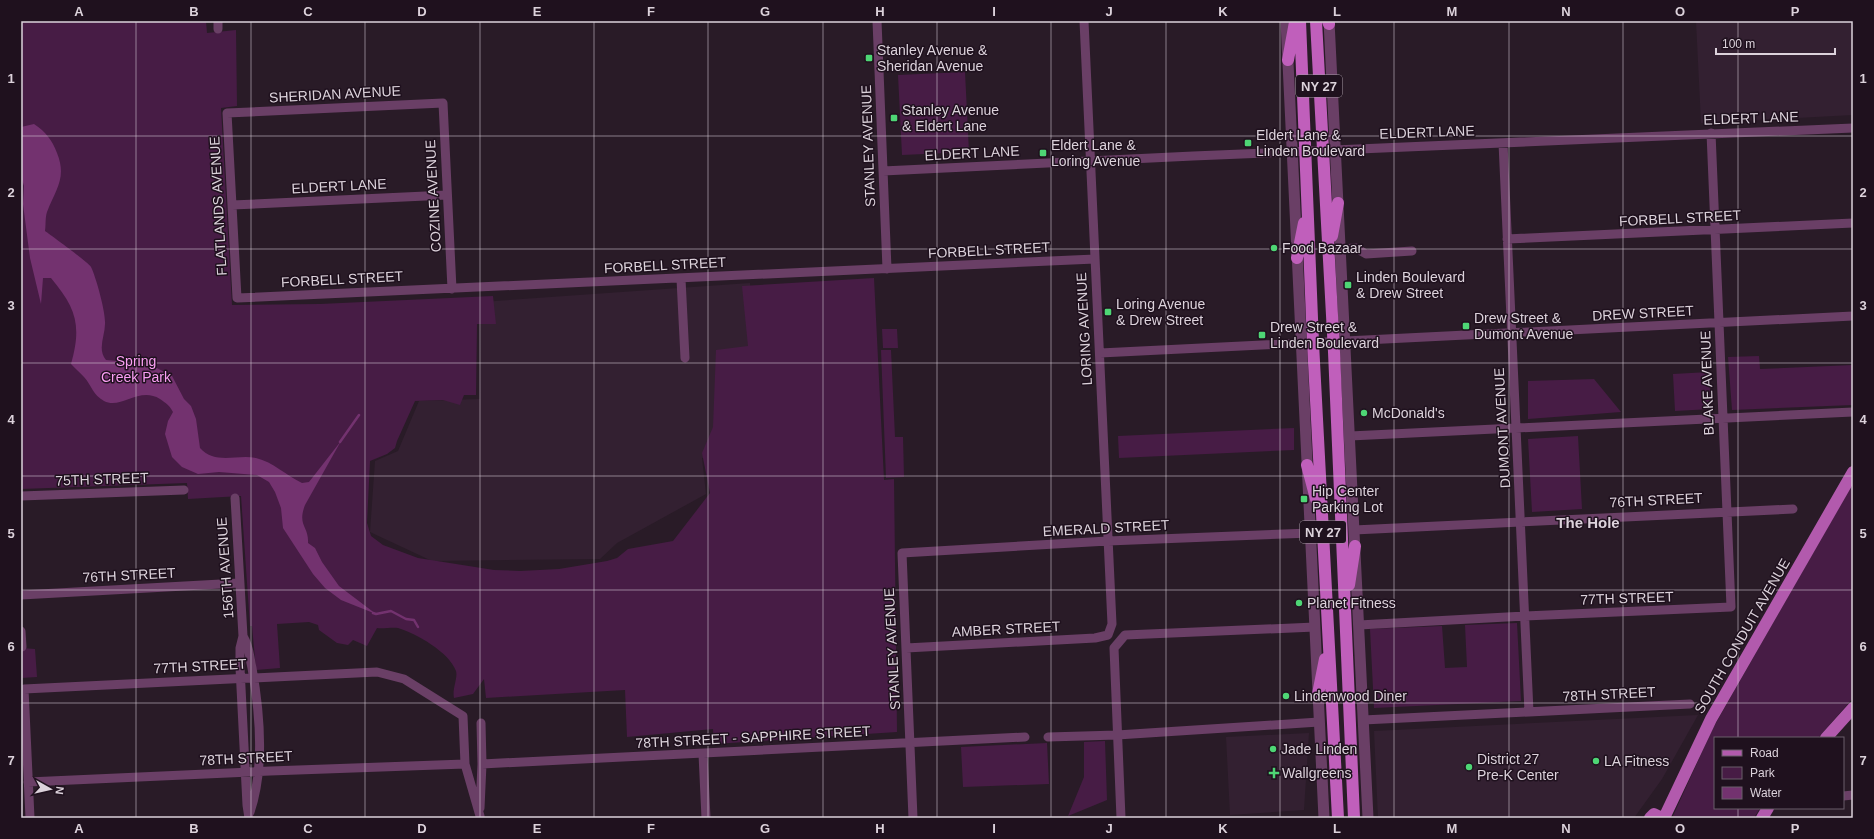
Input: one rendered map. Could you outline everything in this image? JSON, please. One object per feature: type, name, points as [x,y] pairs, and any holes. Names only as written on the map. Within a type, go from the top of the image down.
[{"type":"highway","points":[[1288,60],[1295,21]]},
{"type":"highway","name":"NY 27","points":[[1300,21],[1308,202],[1307,343],[1323,526],[1338,818]]},
{"type":"highway","name":"NY 27","points":[[1316,21],[1328,259],[1339,341],[1345,612],[1354,818]]},
{"type":"highway","points":[[1297,258],[1308,202]]},
{"type":"highway","points":[[1328,259],[1338,203]]},
{"type":"highway","points":[[1307,465],[1323,526]]},
{"type":"highway","points":[[1345,612],[1355,546]]},
{"type":"highway","points":[[1318,694],[1329,640]]},
{"type":"main road","name":"SOUTH CONDUIT AVENUE","points":[[1658,817],[1711,719],[1853,472]]},
{"type":"main road","points":[[1827,737],[1853,708]]},
{"type":"main road","points":[[1762,818],[1767,809]]},
{"type":"street","name":"STANLEY AVENUE","points":[[877,21],[887,269]]},
{"type":"street","name":"LORING AVENUE","points":[[1084,21],[1112,624],[1108,635]]},
{"type":"street","points":[[1286,21],[1297,258],[1307,343],[1307,465],[1324,818]]},
{"type":"street","points":[[1329,22],[1340,249],[1339,341],[1350,436],[1368,818]]},
{"type":"street","name":"SHERIDAN AVENUE","points":[[227,113],[443,103]]},
{"type":"street","name":"COZINE AVENUE","points":[[443,103],[452,288]]},
{"type":"street","name":"FLATLANDS AVENUE","points":[[227,113],[237,298]]},
{"type":"street","name":"ELDERT LANE","points":[[883,171],[1091,160],[1853,128]]},
{"type":"street","name":"BLAKE AVENUE","points":[[1711,133],[1731,607]]},
{"type":"street","name":"DUMONT AVENUE","points":[[1503,143],[1529,712]]},
{"type":"street","name":"ELDERT LANE","points":[[232,205],[447,195]]},
{"type":"street","name":"FORBELL STREET","points":[[1507,239],[1853,223]]},
{"type":"street","points":[[1340,249],[1356,248],[1366,254],[1412,251]]},
{"type":"street","name":"FORBELL STREET","points":[[237,298],[1095,259]]},
{"type":"street","points":[[681,278],[685,358]]},
{"type":"street","name":"DREW STREET","points":[[1100,353],[1719,324],[1853,316]]},
{"type":"street","points":[[1350,436],[1853,412]]},
{"type":"street","name":"75TH STREET","points":[[21,496],[184,490]]},
{"type":"street","name":"156TH AVENUE","points":[[235,498],[243,636],[240,648],[245,773],[249,817]]},
{"type":"street","name":"76TH STREET","points":[[1521,521],[1793,509]]},
{"type":"street","points":[[1354,530],[1521,521]]},
{"type":"street","name":"EMERALD STREET","points":[[902,553],[1108,541],[1311,533]]},
{"type":"street","name":"STANLEY AVENUE","points":[[902,553],[913,818]]},
{"type":"street","name":"76TH STREET","points":[[21,594],[239,583]]},
{"type":"street","name":"77TH STREET","points":[[1525,616],[1731,607]]},
{"type":"street","points":[[1359,625],[1525,616]]},
{"type":"street","points":[[1121,818],[1114,648],[1125,634],[1315,627]]},
{"type":"street","points":[[21,631],[22,647]]},
{"type":"street","name":"AMBER STREET","points":[[906,648],[1095,638],[1108,635]]},
{"type":"street","name":"156TH AVENUE","points":[[243,636],[250,648],[257,693],[259,772],[249,817]]},
{"type":"street","name":"77TH STREET","points":[[28,782],[24,689],[377,672],[404,680],[463,716],[465,764]]},
{"type":"street","name":"78TH STREET","points":[[1529,712],[1690,704]]},
{"type":"street","points":[[1364,720],[1529,712]]},
{"type":"street","points":[[1048,736],[1117,735],[1319,722]]},
{"type":"street","points":[[480,817],[482,764],[481,723]]},
{"type":"street","name":"78TH STREET - SAPPHIRE STREET","points":[[482,764],[1025,737]]},
{"type":"street","points":[[703,754],[706,818]]},
{"type":"street","points":[[465,764],[480,817]]},
{"type":"street","name":"78TH STREET","points":[[28,782],[465,764]]},
{"type":"street","points":[[28,782],[30,818]]},
{"type":"shaded area","points":[[1696,21],[1853,21],[1853,115],[1701,123]]},
{"type":"shaded area","points":[[750,283],[757,454],[702,458],[706,494],[617,543],[600,559],[432,561],[370,532],[375,461],[398,451],[419,401],[480,399],[481,302]]},
{"type":"shaded area","points":[[1698,715],[1662,779],[1634,818],[1378,818],[1374,731]]},
{"type":"shaded area","points":[[1309,733],[1304,810],[1230,815],[1226,737]]},
{"type":"green space","name":"Spring Creek Park","points":[[21,21],[206,21],[207,33],[236,30],[237,106],[221,108],[232,305],[320,304],[493,296],[496,324],[477,324],[476,395],[464,395],[460,405],[443,400],[415,401],[395,448],[387,454],[370,461],[367,523],[371,536],[383,545],[418,558],[494,570],[520,571],[559,569],[607,561],[617,558],[628,549],[673,541],[710,493],[702,453],[713,427],[716,350],[748,346],[742,286],[874,278],[884,480],[894,479],[897,732],[714,744],[713,729],[627,737],[625,690],[486,698],[484,679],[473,694],[454,698],[456,671],[447,657],[423,639],[398,628],[377,628],[367,646],[353,640],[348,645],[337,643],[319,630],[318,625],[309,622],[277,624],[280,668],[256,670],[252,626],[250,626],[241,496],[188,499],[187,483],[21,489]]},
{"type":"green space","points":[[965,72],[969,152],[902,155],[898,75]]},
{"type":"green space","points":[[882,329],[897,329],[898,348],[883,348]]},
{"type":"green space","points":[[881,350],[891,350],[895,437],[903,437],[904,477],[886,478]]},
{"type":"green space","points":[[1759,356],[1760,369],[1853,365],[1853,405],[1732,410],[1728,357]]},
{"type":"green space","points":[[1709,372],[1711,409],[1675,411],[1673,374]]},
{"type":"green space","points":[[1594,379],[1621,412],[1528,419],[1528,381]]},
{"type":"green space","points":[[1294,428],[1294,450],[1119,458],[1118,436]]},
{"type":"green space","points":[[1578,436],[1582,509],[1532,512],[1528,439]]},
{"type":"green space","points":[[1853,483],[1853,698],[1819,737],[1714,737],[1714,809],[1759,809],[1754,818],[1672,818],[1713,728]]},
{"type":"green space","points":[[1517,623],[1521,701],[1374,708],[1370,629],[1442,626],[1445,668],[1467,667],[1465,625]]},
{"type":"green space","points":[[21,648],[35,649],[37,677],[21,678]]},
{"type":"green space","points":[[1105,741],[1107,800],[1068,816],[1084,777],[1084,742]]},
{"type":"green space","points":[[1047,743],[1049,784],[963,787],[961,747]]},
{"type":"water","points":[[34,124],[51,140],[60,162],[61,170],[61,177],[57,190],[46,214],[45,231],[91,267],[98,287],[105,319],[105,329],[102,342],[103,356],[106,360],[139,363],[153,366],[172,376],[184,399],[191,406],[196,419],[200,448],[212,456],[219,458],[256,458],[274,466],[302,483],[309,482],[341,441],[305,505],[302,517],[303,522],[308,537],[308,543],[315,548],[322,562],[339,586],[376,614],[341,600],[325,588],[313,574],[283,528],[281,508],[275,492],[269,482],[257,475],[219,472],[198,474],[182,467],[172,457],[165,434],[168,421],[173,412],[168,405],[160,399],[145,395],[117,403],[104,401],[97,396],[87,380],[71,364],[76,338],[76,328],[71,308],[51,278],[43,278],[41,304],[30,258],[23,204],[24,186],[21,176],[21,127]]},
{"type":"waterway","points":[[340,442],[359,415]]},
{"type":"waterway","points":[[373,613],[376,614],[391,611],[406,619],[414,620],[418,627]]},
{"type":"place","name":"Stanley Avenue & Sheridan Avenue","points":[[869,58]]},
{"type":"place","name":"Stanley Avenue & Eldert Lane","points":[[894,118]]},
{"type":"place","name":"Eldert Lane & Linden Boulevard","points":[[1248,143]]},
{"type":"place","name":"Eldert Lane & Loring Avenue","points":[[1043,153]]},
{"type":"place","name":"Food Bazaar","points":[[1274,248]]},
{"type":"place","name":"Linden Boulevard & Drew Street","points":[[1348,285]]},
{"type":"place","name":"Loring Avenue & Drew Street","points":[[1108,312]]},
{"type":"place","name":"Drew Street & Dumont Avenue","points":[[1466,326]]},
{"type":"place","name":"Drew Street & Linden Boulevard","points":[[1262,335]]},
{"type":"place","name":"McDonald's","points":[[1364,413]]},
{"type":"place","name":"Hip Center Parking Lot","points":[[1304,499]]},
{"type":"place","name":"Planet Fitness","points":[[1299,603]]},
{"type":"place","name":"Lindenwood Diner","points":[[1286,696]]},
{"type":"place","name":"Jade Linden","points":[[1273,749]]},
{"type":"place","name":"LA Fitness","points":[[1596,761]]},
{"type":"place","name":"District 27 Pre-K Center","points":[[1469,767]]},
{"type":"place","name":"Wallgreens","points":[[1274,773]]},
{"type":"district","name":"The Hole","points":[[1588,522]]}]
